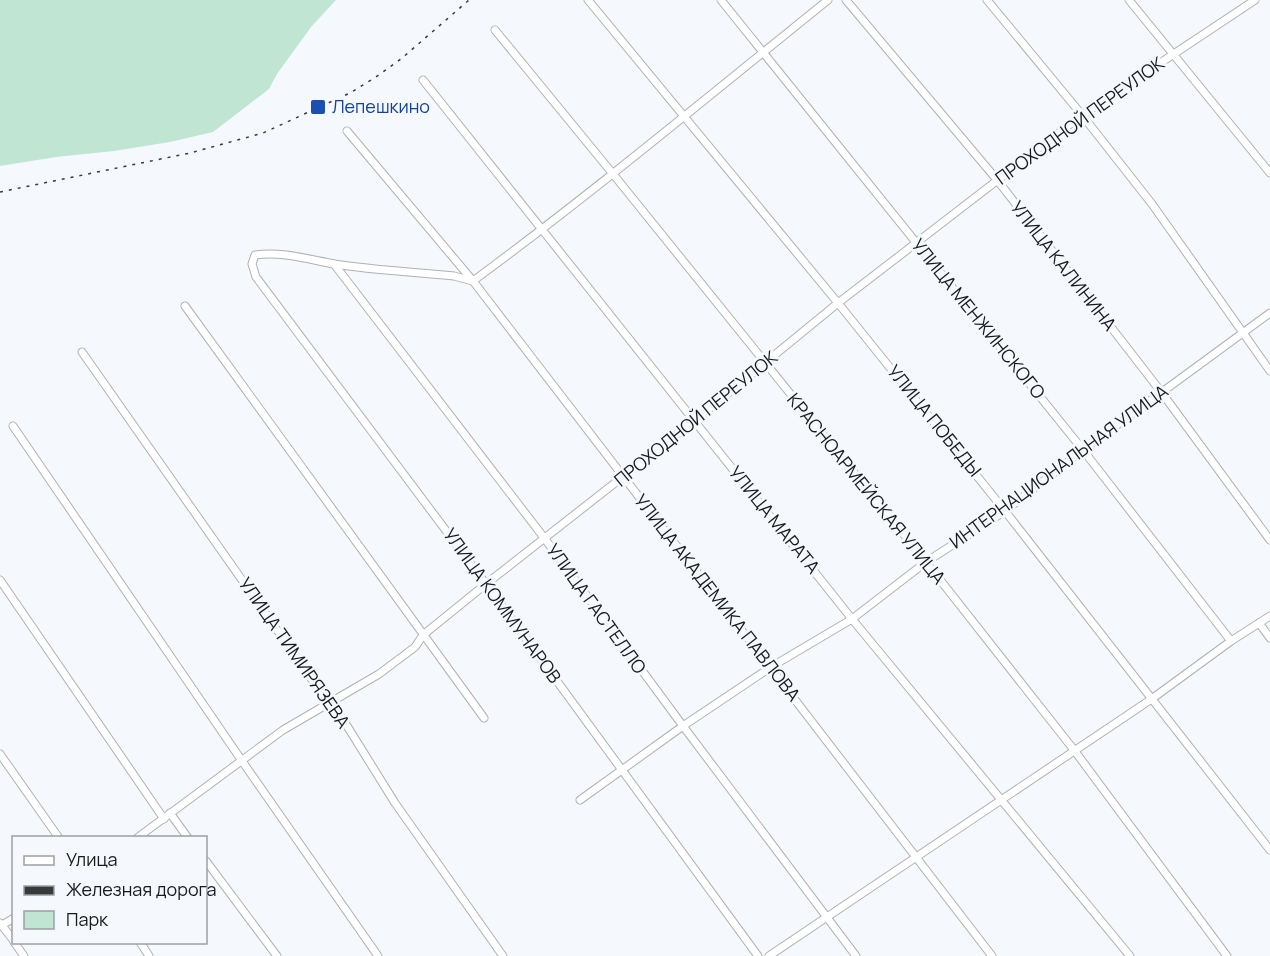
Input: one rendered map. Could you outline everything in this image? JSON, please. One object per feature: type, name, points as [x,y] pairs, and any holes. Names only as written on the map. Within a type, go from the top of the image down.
[{"type":"street","name":"УЛИЦА ПОБЕДЫ","points":[[588,0],[838,303],[1005,511],[1270,850]]},
{"type":"street","name":"УЛИЦА МЕНЖИНСКОГО","points":[[721,0],[1083,450],[1231,641]]},
{"type":"street","points":[[334,264],[454,276],[473,281],[541,231],[828,0]]},
{"type":"street","name":"УЛИЦА КАЛИНИНА","points":[[846,0],[998,181],[1162,393],[1270,540]]},
{"type":"street","points":[[987,0],[1152,204],[1270,371]]},
{"type":"street","points":[[1129,0],[1270,173]]},
{"type":"street","name":"ПРОХОДНОЙ ПЕРЕУЛОК","points":[[138,836],[283,730],[378,674],[415,647],[423,635],[766,364],[838,303],[1082,115],[1255,0]]},
{"type":"street","name":"КРАСНОАРМЕЙСКАЯ УЛИЦА","points":[[495,30],[926,562],[1074,750],[1227,956]]},
{"type":"street","name":"УЛИЦА МАРАТА","points":[[423,80],[852,619],[1130,956]]},
{"type":"street","name":"УЛИЦА АКАДЕМИКА ПАВЛОВА","points":[[347,131],[473,281],[993,956]]},
{"type":"street","name":"УЛИЦА КОММУНАРОВ","points":[[334,264],[264,253],[255,255],[252,264],[256,277],[486,584],[759,956]]},
{"type":"street","name":"УЛИЦА ГАСТЕЛЛО","points":[[334,264],[545,539],[856,956]]},
{"type":"street","points":[[185,306],[483,718]]},
{"type":"street","name":"ИНТЕРНАЦИОНАЛЬНАЯ УЛИЦА","points":[[580,800],[683,726],[771,667],[852,619],[926,562],[1005,511],[1083,450],[1270,313]]},
{"type":"street","name":"УЛИЦА ТИМИРЯЗЕВА","points":[[82,352],[329,704],[339,713],[396,803],[503,956]]},
{"type":"street","points":[[13,426],[242,762],[378,956]]},
{"type":"street","points":[[0,580],[164,819]]},
{"type":"street","points":[[769,956],[1153,698],[1231,641],[1270,616]]},
{"type":"street","points":[[1259,623],[1270,638]]},
{"type":"street","points":[[0,754],[58,836]]},
{"type":"street","points":[[170,813],[187,836]]},
{"type":"street","points":[[207,862],[277,956]]},
{"type":"street","points":[[1,924],[12,939]]},
{"type":"green space","points":[[0,0],[336,0],[311,27],[269,89],[213,132],[114,151],[0,166]]},
{"type":"railway","points":[[0,192],[190,153],[263,133],[350,93],[376,77],[401,59],[469,0]]},
{"type":"place","name":"Лепешкино","points":[[318,107]]}]
